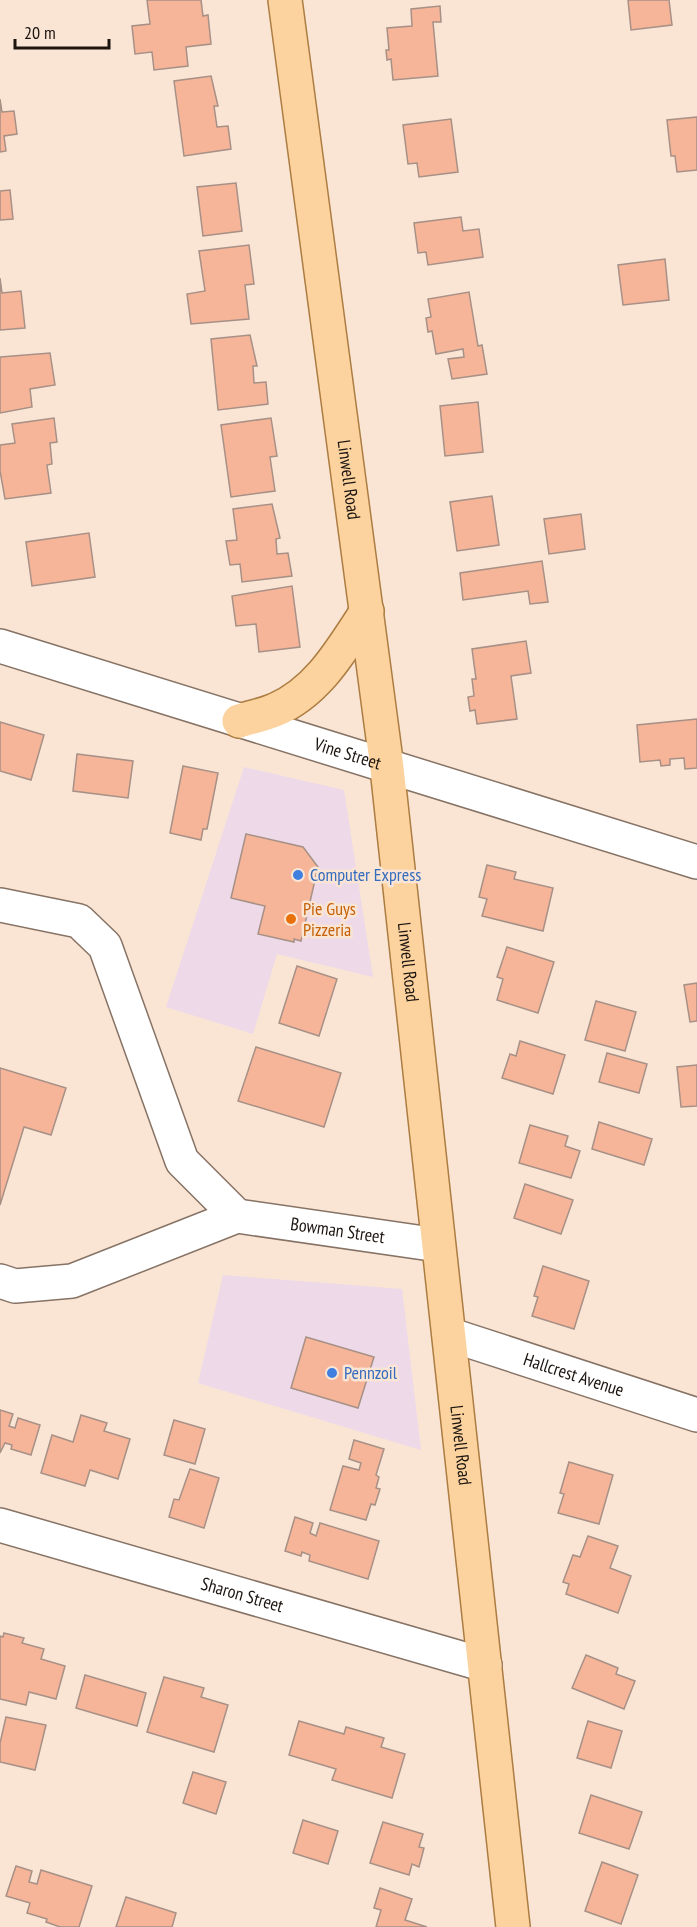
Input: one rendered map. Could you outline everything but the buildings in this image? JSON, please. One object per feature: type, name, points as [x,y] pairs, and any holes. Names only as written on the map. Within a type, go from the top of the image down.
[{"type":"main road","name":"Linwell Road","points":[[285,0],[387,768],[438,1245],[451,1335],[513,1927]]},
{"type":"main road","points":[[239,721],[275,710],[298,697],[332,665],[367,611]]},
{"type":"street","name":"Vine Street","points":[[0,646],[387,768],[697,862]]},
{"type":"street","points":[[0,905],[79,921],[105,946],[182,1161],[237,1216],[72,1281],[15,1286],[0,1281]]},
{"type":"street","name":"Bowman Street","points":[[237,1216],[438,1245]]},
{"type":"street","name":"Hallcrest Avenue","points":[[451,1335],[697,1415]]},
{"type":"street","name":"Sharon Street","points":[[0,1525],[485,1665]]},
{"type":"shaded area","points":[[244,767],[344,790],[373,977],[277,954],[253,1034],[166,1007]]},
{"type":"shaded area","points":[[223,1275],[402,1289],[421,1450],[198,1383]]},
{"type":"place","name":"Computer Express","points":[[298,875]]},
{"type":"place","name":"Pie Guys Pizzeria","points":[[291,919]]},
{"type":"place","name":"Pennzoil","points":[[332,1373]]}]
